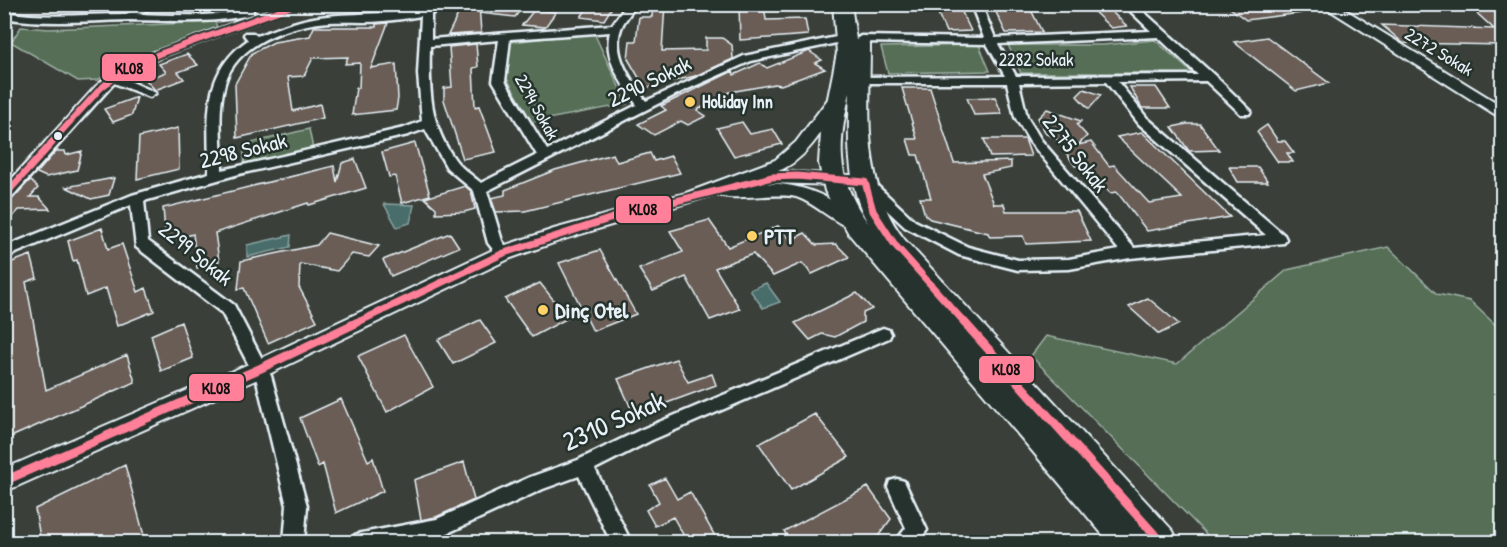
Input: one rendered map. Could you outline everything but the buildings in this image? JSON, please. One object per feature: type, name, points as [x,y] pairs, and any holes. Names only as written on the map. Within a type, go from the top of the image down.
[{"type":"main road","points":[[842,4],[854,39],[861,80],[861,154],[865,182],[873,211],[895,245],[1161,543]]},
{"type":"main road","points":[[856,4],[854,39],[836,98],[830,129],[832,180],[858,228],[1130,543]]},
{"type":"street","points":[[123,17],[158,4]]},
{"type":"street","points":[[4,15],[33,21],[123,17],[231,18],[271,4]]},
{"type":"street","points":[[4,197],[112,78],[159,54],[298,4]]},
{"type":"street","points":[[216,178],[217,87],[227,61],[239,49],[255,40],[300,24],[328,19],[384,18],[426,12],[451,4]]},
{"type":"street","points":[[632,4],[615,28],[615,53],[623,76],[644,106]]},
{"type":"street","name":"2275 Sokak","points":[[976,4],[991,40],[1012,78],[1021,117],[1036,142],[1130,253]]},
{"type":"street","points":[[1128,4],[1245,111]]},
{"type":"street","name":"2272 Sokak","points":[[1326,4],[1503,112]]},
{"type":"street","points":[[426,12],[425,104],[428,123],[452,165],[480,189],[495,243],[504,253]]},
{"type":"street","points":[[239,26],[255,40]]},
{"type":"street","points":[[424,43],[615,28]]},
{"type":"street","name":"2290 Sokak","points":[[480,189],[644,106],[748,58],[854,39],[991,40],[1162,34]]},
{"type":"street","name":"2294 Sokak","points":[[506,38],[500,81],[544,158]]},
{"type":"street","points":[[112,78],[150,93]]},
{"type":"street","name":"2282 Sokak","points":[[861,80],[1211,78]]},
{"type":"street","points":[[4,481],[259,369],[504,253],[561,233],[772,177],[797,176],[865,182],[910,224],[964,251],[1018,265],[1069,264],[1130,253],[1279,239],[1143,121],[1110,79]]},
{"type":"street","points":[[692,197],[780,164],[792,156],[836,98]]},
{"type":"street","name":"2298 Sokak","points":[[4,254],[50,236],[70,224],[136,198],[408,131],[428,123]]},
{"type":"street","points":[[692,197],[771,186],[790,188],[815,196],[858,228]]},
{"type":"street","name":"2299 Sokak","points":[[136,198],[141,243],[228,309],[259,369]]},
{"type":"street","name":"2298 Sokak","points":[[4,243],[51,225],[70,224]]},
{"type":"street","name":"2310 Sokak","points":[[362,543],[439,528],[537,483],[584,466],[646,435],[883,334]]},
{"type":"street","points":[[259,369],[265,381],[297,506],[294,543]]},
{"type":"street","points":[[584,466],[621,543]]},
{"type":"street","points":[[897,487],[917,530],[905,543]]},
{"type":"green space","points":[[215,22],[217,27],[145,56],[97,80],[78,81],[11,42],[21,27],[49,29]]},
{"type":"green space","points":[[594,33],[627,104],[532,122],[507,79],[511,42]]},
{"type":"green space","points":[[1155,40],[1192,73],[1021,73],[1008,45],[1103,45]]},
{"type":"green space","points":[[979,45],[990,71],[888,73],[881,47]]},
{"type":"green space","points":[[309,129],[313,149],[245,166],[243,145]]},
{"type":"green space","points":[[1388,247],[1437,294],[1470,301],[1502,331],[1502,542],[1214,542],[1031,356],[1046,336],[1177,364],[1287,270]]},
{"type":"water","points":[[384,204],[414,205],[410,223],[397,227]]},
{"type":"water","points":[[291,235],[290,247],[247,257],[247,245]]},
{"type":"water","points":[[766,283],[780,302],[763,308],[750,290]]},
{"type":"transit line","name":"KL08","points":[[4,196],[100,89],[120,72],[159,54],[297,4]]},
{"type":"transit line","name":"KL08","points":[[4,481],[259,369],[504,253],[628,213],[772,177],[797,176],[865,182],[873,211],[895,245],[1161,542]]},
{"type":"place","name":"Holiday Inn","points":[[690,102]]},
{"type":"place","name":"PTT","points":[[752,236]]},
{"type":"place","name":"Dinç Otel","points":[[543,310]]}]
